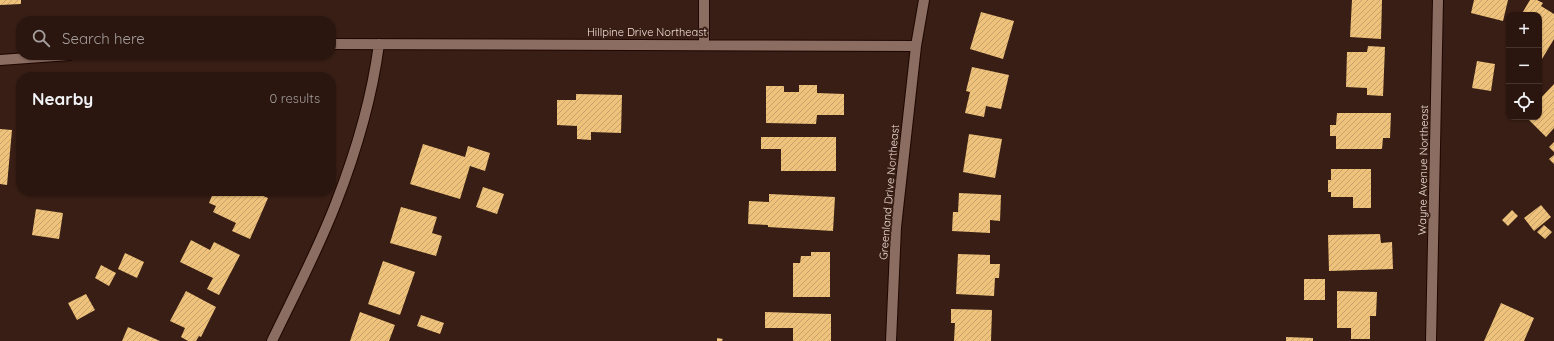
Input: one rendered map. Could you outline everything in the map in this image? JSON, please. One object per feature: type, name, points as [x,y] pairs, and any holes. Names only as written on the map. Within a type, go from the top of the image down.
[{"type":"street","points":[[704,0],[704,45]]},
{"type":"street","points":[[916,46],[924,0]]},
{"type":"street","name":"Wayne Avenue Northeast","points":[[1431,341],[1438,0]]},
{"type":"street","name":"Hillpine Drive Northeast","points":[[336,44],[916,46]]},
{"type":"street","points":[[272,341],[318,246],[336,202],[352,157],[374,78],[379,44]]},
{"type":"street","name":"Greenland Drive Northeast","points":[[891,341],[896,227],[916,46]]},
{"type":"street","points":[[0,60],[16,59]]},
{"type":"building","points":[[0,0],[21,0],[21,4],[0,5]]},
{"type":"building","points":[[1352,0],[1382,0],[1381,39],[1350,37]]},
{"type":"building","points":[[1474,0],[1508,0],[1503,21],[1471,13]]},
{"type":"building","points":[[1530,0],[1537,0],[1543,3],[1541,6],[1554,14],[1554,39],[1542,59],[1542,12],[1523,12]]},
{"type":"building","points":[[981,12],[1014,21],[1003,59],[970,49]]},
{"type":"building","points":[[1368,46],[1385,47],[1383,96],[1367,95],[1367,88],[1346,87],[1347,52],[1367,52]]},
{"type":"building","points":[[1477,61],[1495,64],[1491,91],[1472,88]]},
{"type":"building","points":[[972,67],[1009,75],[1001,109],[986,106],[984,117],[965,113],[970,92],[966,91]]},
{"type":"building","points":[[1554,84],[1554,128],[1546,137],[1529,120],[1542,120],[1542,97]]},
{"type":"building","points":[[799,85],[817,85],[817,93],[844,94],[844,115],[817,115],[816,124],[766,123],[766,86],[784,86],[784,92],[799,92]]},
{"type":"building","points":[[576,94],[622,95],[621,133],[591,132],[591,140],[577,139],[577,126],[557,125],[557,100],[576,100]]},
{"type":"building","points":[[1337,113],[1391,113],[1390,138],[1383,138],[1382,149],[1336,149],[1336,136],[1330,136],[1330,125],[1336,125]]},
{"type":"building","points":[[0,129],[12,130],[7,185],[0,184]]},
{"type":"building","points":[[969,134],[1002,139],[995,178],[963,172]]},
{"type":"building","points":[[761,137],[836,137],[836,171],[781,171],[781,149],[761,149]]},
{"type":"building","points":[[1554,142],[1554,152],[1549,147]]},
{"type":"building","points":[[423,144],[465,157],[468,146],[490,153],[485,171],[470,166],[460,199],[410,184]]},
{"type":"building","points":[[1554,155],[1554,164],[1549,159]]},
{"type":"building","points":[[1331,169],[1371,169],[1371,208],[1353,208],[1353,197],[1331,197],[1331,192],[1328,192],[1328,180],[1331,180]]},
{"type":"building","points":[[483,187],[504,194],[497,214],[476,207]]},
{"type":"building","points":[[959,193],[1001,195],[1000,221],[990,220],[990,233],[952,231],[953,212],[958,212]]},
{"type":"building","points":[[769,194],[835,197],[833,231],[768,227],[768,225],[748,224],[749,201],[769,202]]},
{"type":"building","points":[[212,196],[263,196],[268,198],[250,239],[232,231],[236,223],[213,212],[216,206],[209,203]]},
{"type":"building","points":[[1541,205],[1551,217],[1534,231],[1524,218]]},
{"type":"building","points":[[401,207],[437,217],[432,233],[442,236],[436,256],[390,243]]},
{"type":"building","points":[[36,209],[63,213],[59,239],[32,235]]},
{"type":"building","points":[[1512,210],[1518,216],[1508,226],[1502,220]]},
{"type":"building","points":[[1544,225],[1552,232],[1545,239],[1537,232]]},
{"type":"building","points":[[1380,234],[1381,243],[1392,242],[1393,269],[1329,271],[1328,235]]},
{"type":"building","points":[[191,240],[210,250],[214,242],[240,255],[219,295],[207,289],[213,278],[180,262]]},
{"type":"building","points":[[811,252],[830,252],[830,297],[793,297],[793,263],[800,263],[801,256],[811,256]]},
{"type":"building","points":[[125,253],[144,262],[137,278],[118,269]]},
{"type":"building","points":[[958,254],[990,255],[990,264],[1000,264],[999,278],[995,278],[994,296],[956,294]]},
{"type":"building","points":[[383,261],[415,272],[400,315],[368,304]]},
{"type":"building","points":[[101,265],[116,273],[109,286],[95,278]]},
{"type":"building","points":[[1304,279],[1325,279],[1325,300],[1304,300]]},
{"type":"building","points":[[186,291],[216,307],[201,337],[199,336],[196,341],[188,341],[181,337],[185,328],[170,321]]},
{"type":"building","points":[[1337,291],[1377,292],[1376,316],[1370,316],[1370,339],[1351,339],[1351,328],[1337,328]]},
{"type":"building","points":[[86,294],[95,310],[77,320],[68,303]]},
{"type":"building","points":[[1501,303],[1534,318],[1524,341],[1484,341]]},
{"type":"building","points":[[951,309],[992,310],[991,341],[954,341],[955,323],[951,323]]},
{"type":"building","points":[[360,312],[395,325],[389,341],[350,341]]},
{"type":"building","points":[[765,312],[831,314],[831,341],[793,341],[793,328],[765,328]]},
{"type":"building","points":[[421,315],[444,323],[440,334],[417,326]]},
{"type":"building","points":[[128,327],[160,341],[122,341]]},
{"type":"building","points":[[1286,337],[1313,338],[1313,341],[1286,341]]},
{"type":"building","points":[[717,338],[723,339],[722,341],[717,341]]}]
